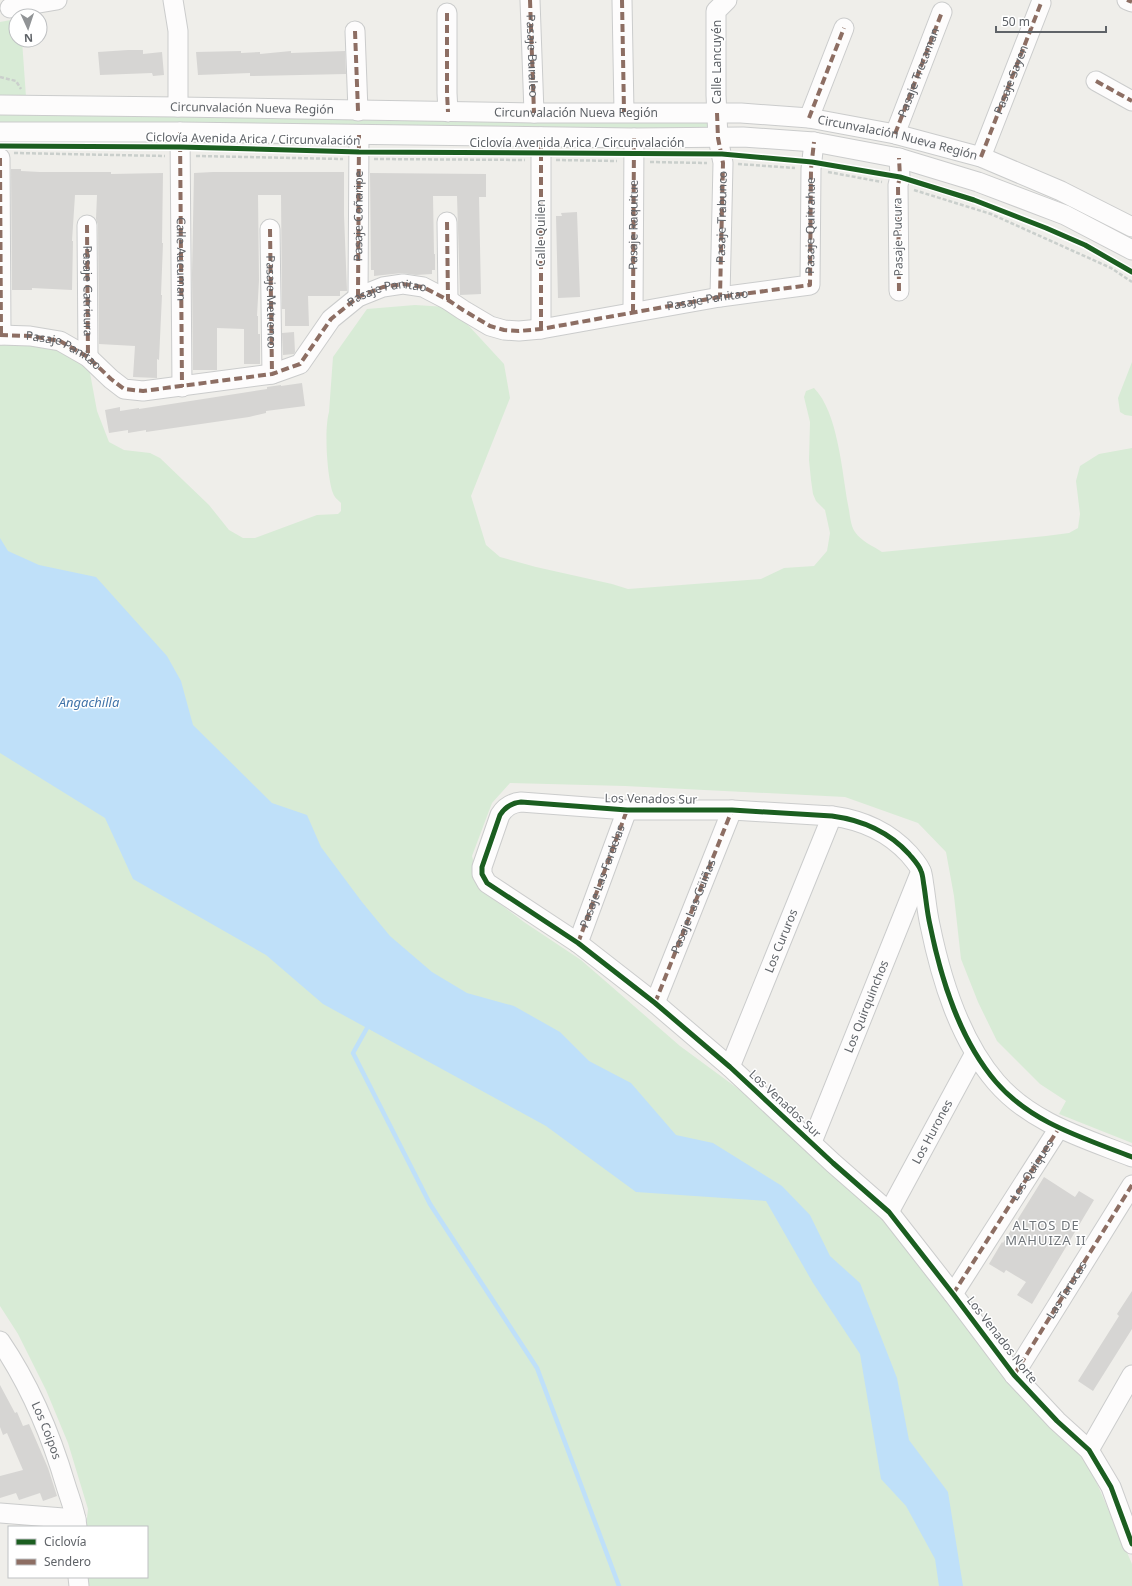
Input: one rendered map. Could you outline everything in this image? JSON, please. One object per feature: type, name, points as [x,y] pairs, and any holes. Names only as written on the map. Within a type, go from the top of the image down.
[{"type":"street","points":[[10,8],[57,0]]},
{"type":"street","points":[[173,0],[178,31],[178,107]]},
{"type":"street","name":"Pasaje Buraleo","points":[[530,0],[534,113]]},
{"type":"street","points":[[622,0],[624,112]]},
{"type":"street","points":[[1127,0],[1132,2]]},
{"type":"street","name":"Pasaje Sayen","points":[[981,157],[1041,3]]},
{"type":"street","name":"Calle Lancuyén","points":[[717,113],[720,4]]},
{"type":"street","name":"Pasaje Trecaman","points":[[895,134],[942,12]]},
{"type":"street","points":[[447,13],[448,112]]},
{"type":"street","points":[[809,118],[844,28]]},
{"type":"street","points":[[355,31],[358,111]]},
{"type":"street","points":[[1096,82],[1132,101]]},
{"type":"street","name":"Circunvalación Nueva Región","points":[[0,105],[534,113],[741,113],[809,118],[895,134],[981,157],[1061,191],[1132,227]]},
{"type":"street","name":"Pasaje Trabunco","points":[[717,113],[718,138],[723,164],[720,297]]},
{"type":"street","name":"Circunvalación Nueva Región","points":[[0,132],[180,132],[634,138],[718,138],[743,136],[814,142],[899,158],[978,182],[1065,215],[1132,250]]},
{"type":"street","name":"Calle Aucuman","points":[[180,132],[182,387]]},
{"type":"street","name":"Pasaje Coñaripe","points":[[358,297],[359,135]]},
{"type":"street","name":"Calle Quilen","points":[[540,329],[541,137]]},
{"type":"street","name":"Pasaje Raquitue","points":[[633,312],[634,138]]},
{"type":"street","name":"Pasaje Quitrahue","points":[[810,285],[811,169],[814,142]]},
{"type":"street","points":[[0,335],[4,155]]},
{"type":"street","name":"Pasaje Pucura","points":[[899,158],[899,291]]},
{"type":"street","points":[[447,222],[448,300]]},
{"type":"street","name":"Pasaje Catricura","points":[[87,225],[88,357]]},
{"type":"street","name":"Pasaje Metrenco","points":[[270,229],[272,374]]},
{"type":"street","name":"Pasaje Panitao","points":[[0,335],[30,336],[60,341],[88,357],[124,389],[143,391],[272,374],[300,364],[331,319],[358,297],[383,287],[403,284],[423,287],[448,300],[490,326],[504,330],[540,329],[720,297],[810,285]]},
{"type":"street","name":"Los Venados Sur","points":[[833,1162],[730,1067],[655,1003],[578,943],[490,886],[484,879],[482,868],[500,815],[506,807],[521,802],[627,810],[732,810],[832,816],[859,821],[878,830],[904,849],[921,871],[929,922],[941,970],[956,1012],[975,1053],[997,1083],[1010,1096],[1036,1115],[1059,1128],[1132,1156]]},
{"type":"street","name":"Pasaje Las Fardelas","points":[[578,943],[627,810]]},
{"type":"street","name":"Pasaje Las Güiñas","points":[[655,1003],[732,810]]},
{"type":"street","name":"Los Cururos","points":[[730,1067],[832,816]]},
{"type":"street","name":"Los Quirquinchos","points":[[812,1142],[921,871]]},
{"type":"street","name":"Los Hurones","points":[[889,1212],[975,1053]]},
{"type":"street","name":"Los Quiques","points":[[953,1294],[1059,1128]]},
{"type":"street","name":"Los Venados Norte","points":[[833,1162],[889,1212],[1014,1375],[1057,1421],[1089,1450],[1111,1487],[1130,1534]]},
{"type":"street","name":"Las Tarucas","points":[[1014,1375],[1132,1185]]},
{"type":"street","name":"Los Coipos","points":[[0,1341],[25,1383],[47,1430],[59,1461],[77,1523]]},
{"type":"street","points":[[1089,1450],[1132,1375]]},
{"type":"street","points":[[0,1512],[77,1523]]},
{"type":"path","points":[[0,77],[16,81],[22,91]]},
{"type":"path","points":[[4,155],[633,161],[770,165],[811,169],[898,185],[991,214],[1111,268],[1132,282]]},
{"type":"green space","points":[[8,20],[8,48],[23,48],[26,97],[0,96],[0,22]]},
{"type":"green space","points":[[0,112],[704,121],[710,124],[709,130],[0,123]]},
{"type":"green space","points":[[415,305],[447,307],[469,326],[504,364],[510,398],[471,496],[486,545],[500,557],[628,589],[761,579],[784,568],[814,566],[827,551],[830,533],[825,510],[816,501],[813,494],[811,480],[809,460],[810,422],[804,397],[806,391],[814,388],[829,412],[834,427],[853,529],[860,538],[882,552],[1069,533],[1078,528],[1080,514],[1076,481],[1080,466],[1099,454],[1132,448],[1132,1143],[1059,1114],[1066,1101],[1040,1084],[997,1041],[978,1002],[961,959],[954,896],[946,852],[918,823],[845,797],[625,786],[510,783],[492,803],[472,856],[480,889],[524,922],[581,960],[680,1046],[756,1102],[885,1219],[1075,1446],[1089,1465],[1132,1564],[1132,1586],[87,1586],[87,1578],[148,1578],[148,1526],[86,1526],[88,1509],[68,1443],[46,1390],[18,1334],[0,1306],[0,341],[37,338],[83,355],[90,373],[97,411],[109,442],[124,450],[150,453],[160,458],[209,505],[229,530],[243,538],[255,538],[317,515],[338,514],[341,511],[341,503],[334,496],[331,485],[327,452],[327,420],[329,412],[333,357],[367,309]]},
{"type":"green space","points":[[1132,362],[1132,416],[1125,415],[1120,412],[1118,398]]},
{"type":"water","name":"Angachilla","points":[[0,538],[8,551],[39,565],[96,577],[167,656],[181,681],[193,725],[272,803],[307,815],[321,847],[362,902],[390,936],[432,972],[467,993],[514,1006],[560,1032],[589,1061],[631,1083],[676,1135],[713,1143],[782,1186],[810,1215],[830,1256],[860,1283],[897,1378],[909,1440],[948,1492],[963,1586],[939,1586],[935,1559],[906,1506],[881,1479],[860,1354],[813,1283],[766,1201],[636,1192],[546,1126],[323,1004],[266,955],[133,879],[105,818],[0,753]]},
{"type":"building","points":[[143,50],[143,54],[162,52],[164,75],[153,76],[152,73],[100,75],[98,52]]},
{"type":"building","points":[[241,51],[241,53],[260,52],[260,54],[291,51],[291,53],[345,51],[346,74],[250,76],[250,73],[198,75],[196,52]]},
{"type":"building","points":[[11,169],[40,172],[111,172],[111,174],[163,173],[162,295],[157,378],[133,377],[135,346],[99,344],[98,225],[96,219],[97,195],[75,195],[72,241],[72,290],[32,288],[32,290],[12,290]]},
{"type":"building","points":[[344,172],[347,291],[340,291],[340,296],[308,296],[309,326],[285,326],[285,309],[282,309],[281,195],[258,195],[259,280],[257,316],[258,334],[260,334],[260,364],[244,364],[244,329],[217,328],[217,370],[193,370],[192,274],[194,173]]},
{"type":"building","points":[[370,173],[486,174],[486,197],[479,197],[481,294],[460,295],[457,196],[433,196],[435,270],[432,270],[432,274],[416,275],[402,273],[374,276],[374,270],[371,270]]},
{"type":"building","points":[[577,212],[580,297],[558,298],[556,216],[562,216],[561,213]]},
{"type":"building","points":[[294,332],[295,352],[294,354],[283,355],[282,333]]},
{"type":"building","points":[[302,383],[305,406],[266,411],[266,413],[249,417],[146,432],[146,430],[128,433],[128,430],[109,433],[105,410],[120,407],[120,411],[139,409],[267,389],[267,387]]},
{"type":"building","points":[[1044,1177],[1075,1197],[1079,1191],[1094,1200],[1032,1304],[1017,1295],[1026,1282],[1006,1270],[1004,1273],[989,1264]]},
{"type":"building","points":[[1132,1291],[1132,1329],[1093,1391],[1078,1381],[1119,1316],[1117,1314]]},
{"type":"building","points":[[0,1385],[15,1413],[17,1412],[23,1426],[29,1424],[48,1468],[57,1496],[43,1501],[40,1493],[19,1500],[16,1493],[0,1498],[0,1476],[23,1470],[7,1433],[3,1435],[0,1427]]},
{"type":"waterway","points":[[367,1028],[353,1053],[430,1204],[537,1368],[619,1586]]},
{"type":"marked path","points":[[530,0],[534,113]]},
{"type":"marked path","points":[[622,0],[624,112]]},
{"type":"marked path","points":[[1127,0],[1132,2]]},
{"type":"marked path","points":[[981,157],[1041,3]]},
{"type":"marked path","points":[[895,134],[942,12]]},
{"type":"marked path","points":[[447,13],[448,112]]},
{"type":"marked path","points":[[809,118],[844,28]]},
{"type":"marked path","points":[[355,31],[358,111]]},
{"type":"marked path","points":[[1096,81],[1132,101]]},
{"type":"marked path","points":[[717,113],[718,138],[723,163],[720,297]]},
{"type":"marked path","points":[[180,132],[182,387]]},
{"type":"marked path","points":[[358,297],[359,135]]},
{"type":"marked path","points":[[541,137],[541,329]]},
{"type":"marked path","points":[[633,312],[634,138]]},
{"type":"marked path","points":[[0,335],[30,336],[60,341],[88,357],[124,389],[143,391],[272,374],[300,364],[331,319],[358,297],[383,287],[403,284],[423,287],[448,300],[490,326],[504,330],[519,331],[541,329],[720,297],[810,285],[811,169],[814,142]]},
{"type":"marked path","points":[[0,158],[1,335]]},
{"type":"marked path","points":[[899,158],[899,291]]},
{"type":"marked path","points":[[447,222],[448,300]]},
{"type":"marked path","points":[[87,225],[88,357]]},
{"type":"marked path","points":[[270,229],[272,374]]},
{"type":"marked path","points":[[578,943],[627,810]]},
{"type":"marked path","points":[[655,1003],[732,810]]},
{"type":"marked path","points":[[953,1294],[1059,1128]]},
{"type":"marked path","points":[[1014,1375],[1132,1185]]},
{"type":"cycle path","name":"Ciclovía Avenida Arica / Circunvalación","points":[[0,146],[180,147],[359,152],[722,154],[812,162],[900,177],[974,200],[1085,245],[1132,272]]},
{"type":"cycle path","points":[[1132,1157],[1077,1136],[1042,1119],[1010,1096],[996,1082],[972,1047],[953,1008],[934,945],[928,915],[923,876],[920,869],[916,862],[901,846],[874,828],[854,820],[832,816],[732,810],[627,810],[521,802],[514,803],[509,806],[500,815],[482,867],[482,874],[487,883],[578,943],[655,1003],[730,1067],[833,1163],[889,1212],[1014,1375],[1057,1421],[1089,1450],[1111,1487],[1132,1544]]},
{"type":"district","name":"ALTOS DE MAHUIZA II","points":[[1046,1232]]}]
